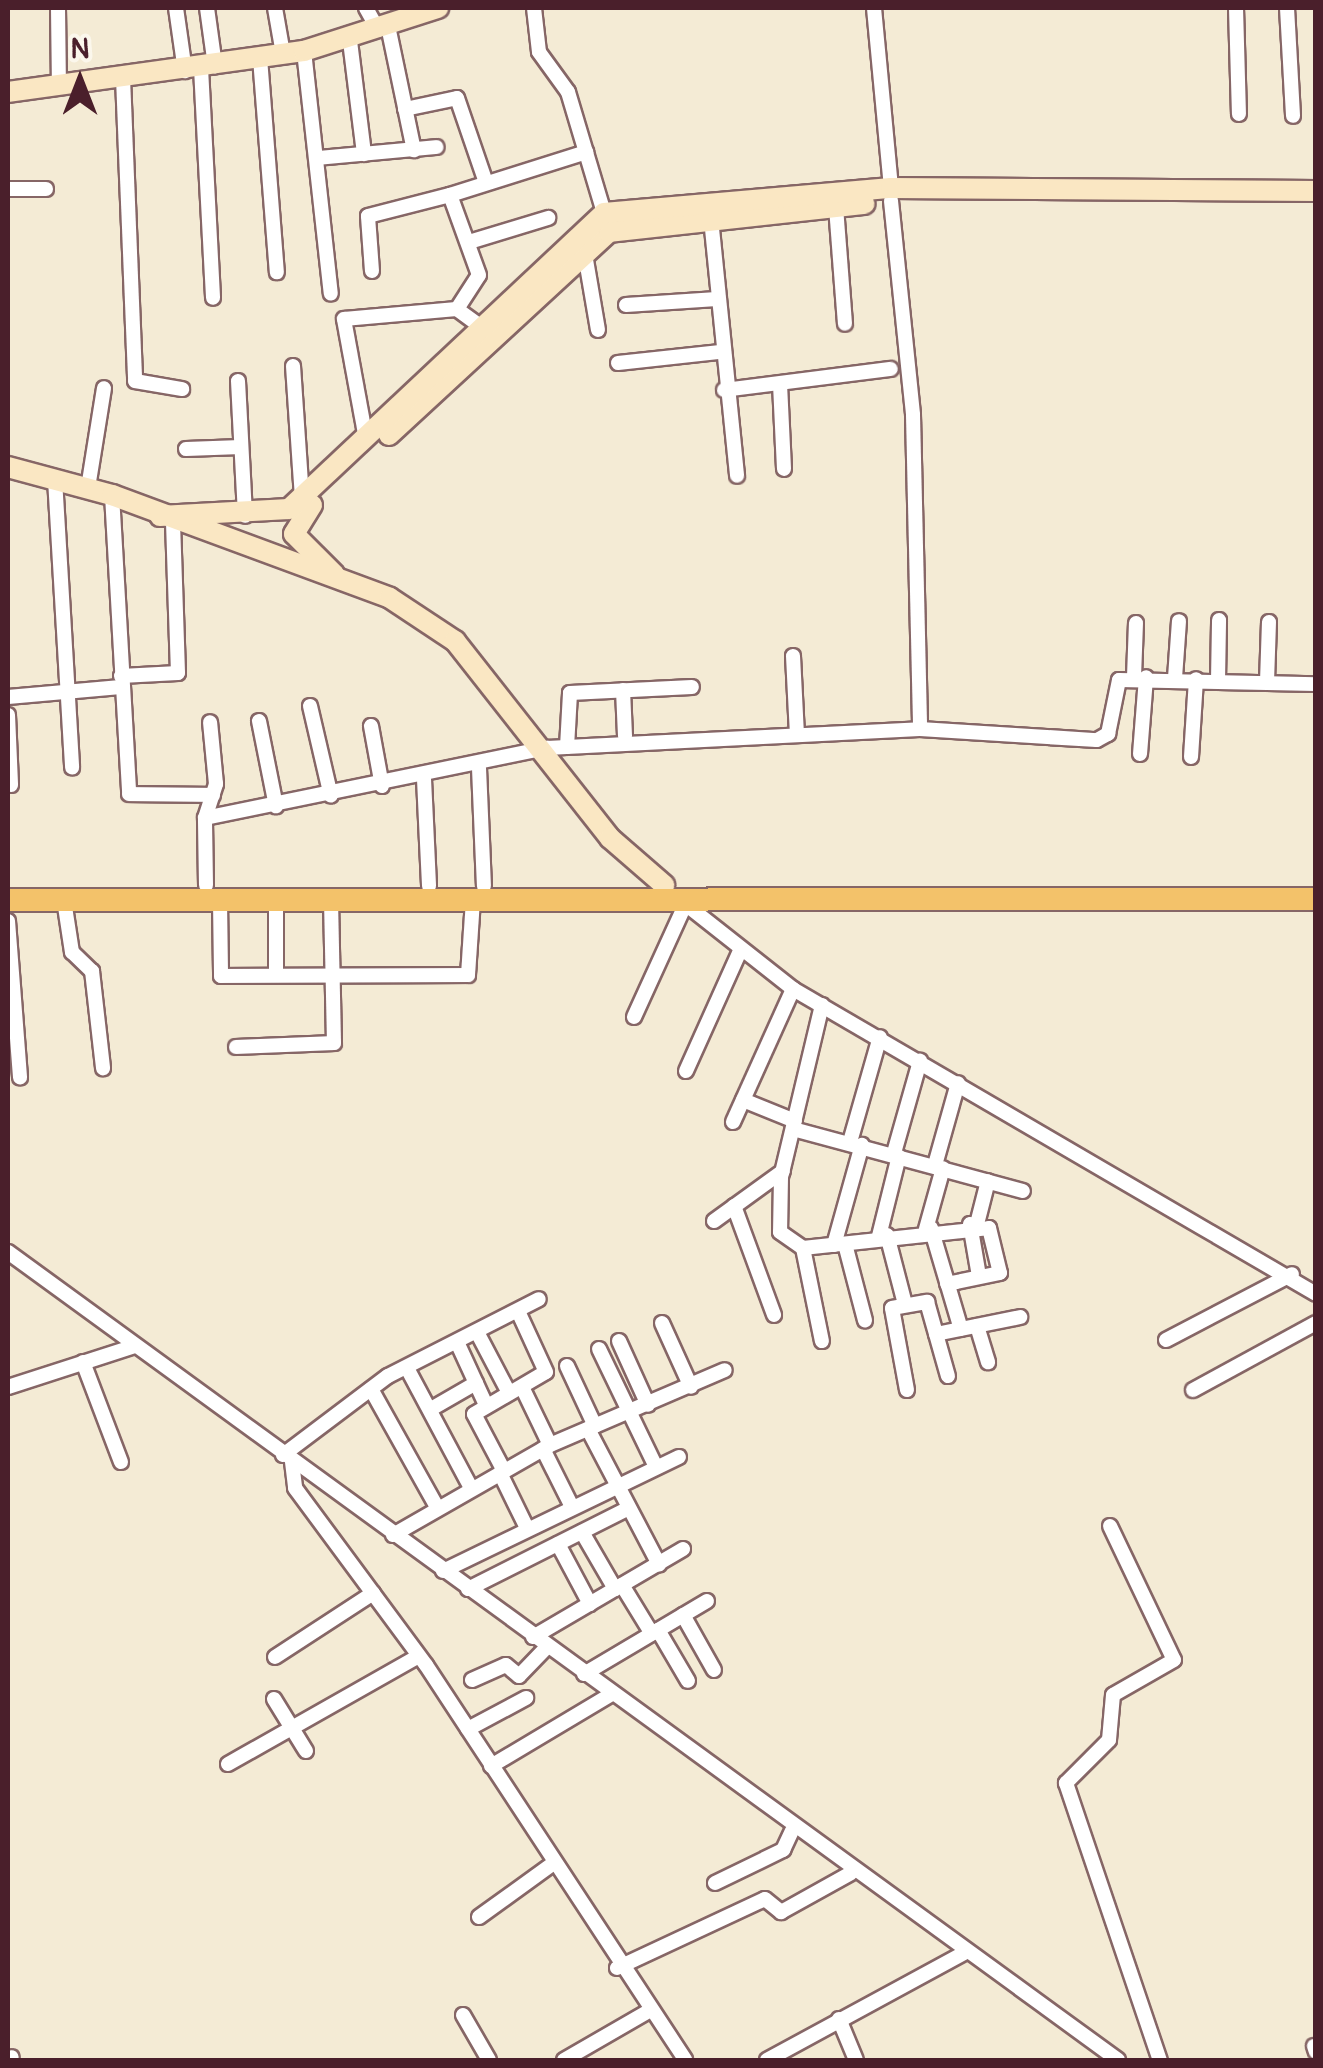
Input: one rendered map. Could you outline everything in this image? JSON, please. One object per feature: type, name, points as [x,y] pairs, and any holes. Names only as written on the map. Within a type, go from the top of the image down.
[{"type":"main road","points":[[8,886],[213,893],[276,900],[478,892],[675,895],[1316,886]]},
{"type":"main road","points":[[8,900],[430,886],[478,892]]},
{"type":"main road","points":[[984,892],[1316,899]]},
{"type":"street","points":[[58,8],[60,86]]},
{"type":"street","points":[[176,8],[200,68]]},
{"type":"street","points":[[206,8],[200,68],[213,298]]},
{"type":"street","points":[[275,8],[294,52],[318,158],[330,294]]},
{"type":"street","points":[[366,8],[383,28],[414,150]]},
{"type":"street","points":[[8,92],[294,52],[350,40],[383,28],[410,12],[438,8]]},
{"type":"street","points":[[534,8],[540,52],[568,92],[604,213]]},
{"type":"street","points":[[874,8],[913,415],[920,729]]},
{"type":"street","points":[[1236,8],[1240,114]]},
{"type":"street","points":[[1287,8],[1293,116]]},
{"type":"street","points":[[350,40],[364,154]]},
{"type":"street","points":[[260,58],[277,272]]},
{"type":"street","points":[[123,78],[134,381],[182,389]]},
{"type":"street","points":[[405,109],[457,98],[485,180]]},
{"type":"street","points":[[318,158],[436,146]]},
{"type":"street","points":[[372,271],[368,216],[586,152]]},
{"type":"street","points":[[8,189],[46,189]]},
{"type":"street","points":[[167,519],[280,513],[366,439],[480,326],[604,213],[891,195],[1316,190]]},
{"type":"street","points":[[450,195],[480,275],[457,308]]},
{"type":"street","points":[[334,574],[301,544],[295,520],[615,230],[836,207],[891,195],[1316,201]]},
{"type":"street","points":[[836,207],[845,324]]},
{"type":"street","points":[[468,242],[548,218]]},
{"type":"street","points":[[711,219],[720,352],[737,476]]},
{"type":"street","points":[[585,254],[598,330]]},
{"type":"street","points":[[626,304],[717,300]]},
{"type":"street","points":[[366,439],[344,319],[457,308],[480,326]]},
{"type":"street","points":[[618,364],[720,352]]},
{"type":"street","points":[[293,366],[302,497]]},
{"type":"street","points":[[724,390],[890,369]]},
{"type":"street","points":[[238,381],[244,516]]},
{"type":"street","points":[[780,384],[784,470]]},
{"type":"street","points":[[88,488],[104,388]]},
{"type":"street","points":[[186,450],[241,447]]},
{"type":"street","points":[[8,466],[112,495],[167,519],[334,574],[455,641],[557,748],[610,838],[739,952],[793,990],[1292,1274],[1316,1294]]},
{"type":"street","points":[[55,479],[72,767]]},
{"type":"street","points":[[112,495],[130,798],[213,795]]},
{"type":"street","points":[[8,697],[68,693],[178,673],[167,519]]},
{"type":"street","points":[[1218,680],[1219,620]]},
{"type":"street","points":[[1175,678],[1179,621]]},
{"type":"street","points":[[1266,682],[1269,622]]},
{"type":"street","points":[[1136,623],[1140,754]]},
{"type":"street","points":[[794,656],[797,735]]},
{"type":"street","points":[[205,818],[424,779],[557,748],[920,729],[1097,740],[1108,734],[1119,680],[1140,677],[1316,684]]},
{"type":"street","points":[[1191,756],[1196,679]]},
{"type":"street","points":[[557,748],[567,696],[692,687]]},
{"type":"street","points":[[623,690],[626,736]]},
{"type":"street","points":[[310,706],[331,796]]},
{"type":"street","points":[[8,714],[11,785]]},
{"type":"street","points":[[259,721],[276,806]]},
{"type":"street","points":[[210,722],[213,795],[205,818],[221,976],[472,974],[478,892],[478,768]]},
{"type":"street","points":[[371,726],[382,786]]},
{"type":"street","points":[[424,779],[430,886]]},
{"type":"street","points":[[634,1016],[675,895]]},
{"type":"street","points":[[64,900],[72,952],[92,970],[103,1068]]},
{"type":"street","points":[[276,900],[276,975]]},
{"type":"street","points":[[236,1048],[334,1042],[332,900]]},
{"type":"street","points":[[8,922],[20,1078]]},
{"type":"street","points":[[686,1070],[739,952]]},
{"type":"street","points":[[733,1122],[793,990]]},
{"type":"street","points":[[822,1005],[782,1171],[780,1232],[803,1248],[928,1228],[973,1224],[992,1231],[1001,1271],[946,1284]]},
{"type":"street","points":[[866,1320],[840,1244],[856,1144],[880,1037]]},
{"type":"street","points":[[905,1304],[883,1236],[896,1154],[920,1061]]},
{"type":"street","points":[[958,1083],[928,1228],[961,1329]]},
{"type":"street","points":[[743,1100],[794,1125],[1023,1191]]},
{"type":"street","points":[[714,1221],[782,1171]]},
{"type":"street","points":[[980,1276],[973,1224],[988,1181]]},
{"type":"street","points":[[734,1206],[774,1315]]},
{"type":"street","points":[[803,1248],[822,1341]]},
{"type":"street","points":[[8,1252],[612,1694],[792,1831],[1118,2060]]},
{"type":"street","points":[[1166,1340],[1292,1274]]},
{"type":"street","points":[[287,1458],[371,1389],[539,1299]]},
{"type":"street","points":[[907,1390],[888,1314],[905,1304],[926,1302],[948,1376]]},
{"type":"street","points":[[518,1311],[547,1364],[516,1390],[474,1414],[526,1526]]},
{"type":"street","points":[[936,1334],[1020,1317]]},
{"type":"street","points":[[662,1323],[691,1388]]},
{"type":"street","points":[[1193,1390],[1316,1324]]},
{"type":"street","points":[[977,1326],[988,1362]]},
{"type":"street","points":[[477,1332],[516,1390],[547,1447],[572,1507]]},
{"type":"street","points":[[457,1342],[486,1406]]},
{"type":"street","points":[[618,1342],[648,1405]]},
{"type":"street","points":[[8,1387],[135,1346]]},
{"type":"street","points":[[599,1349],[656,1467]]},
{"type":"street","points":[[83,1362],[120,1462]]},
{"type":"street","points":[[567,1366],[614,1486],[658,1564]]},
{"type":"street","points":[[407,1368],[471,1488]]},
{"type":"street","points":[[393,1535],[547,1447],[691,1388],[725,1370]]},
{"type":"street","points":[[431,1408],[476,1383]]},
{"type":"street","points":[[371,1389],[438,1509]]},
{"type":"street","points":[[443,1570],[526,1526],[679,1457]]},
{"type":"street","points":[[287,1458],[296,1488],[419,1656],[617,1968],[685,2060]]},
{"type":"street","points":[[468,1589],[627,1509]]},
{"type":"street","points":[[1110,1526],[1174,1660],[1113,1695],[1109,1740],[1066,1783],[1160,2060]]},
{"type":"street","points":[[582,1532],[688,1680]]},
{"type":"street","points":[[558,1544],[590,1604]]},
{"type":"street","points":[[533,1637],[683,1550]]},
{"type":"street","points":[[275,1657],[373,1593]]},
{"type":"street","points":[[584,1674],[707,1601]]},
{"type":"street","points":[[683,1615],[714,1670]]},
{"type":"street","points":[[472,1680],[506,1666],[520,1676],[547,1647]]},
{"type":"street","points":[[228,1764],[419,1656]]},
{"type":"street","points":[[491,1766],[612,1694]]},
{"type":"street","points":[[468,1729],[526,1698]]},
{"type":"street","points":[[274,1699],[306,1751]]},
{"type":"street","points":[[715,1882],[783,1850],[792,1831]]},
{"type":"street","points":[[479,1917],[551,1865]]},
{"type":"street","points":[[617,1968],[764,1899],[782,1912],[851,1873]]},
{"type":"street","points":[[767,2060],[964,1953]]},
{"type":"street","points":[[564,2060],[649,2011]]},
{"type":"street","points":[[463,2015],[489,2060]]},
{"type":"street","points":[[839,2019],[856,2060]]}]
